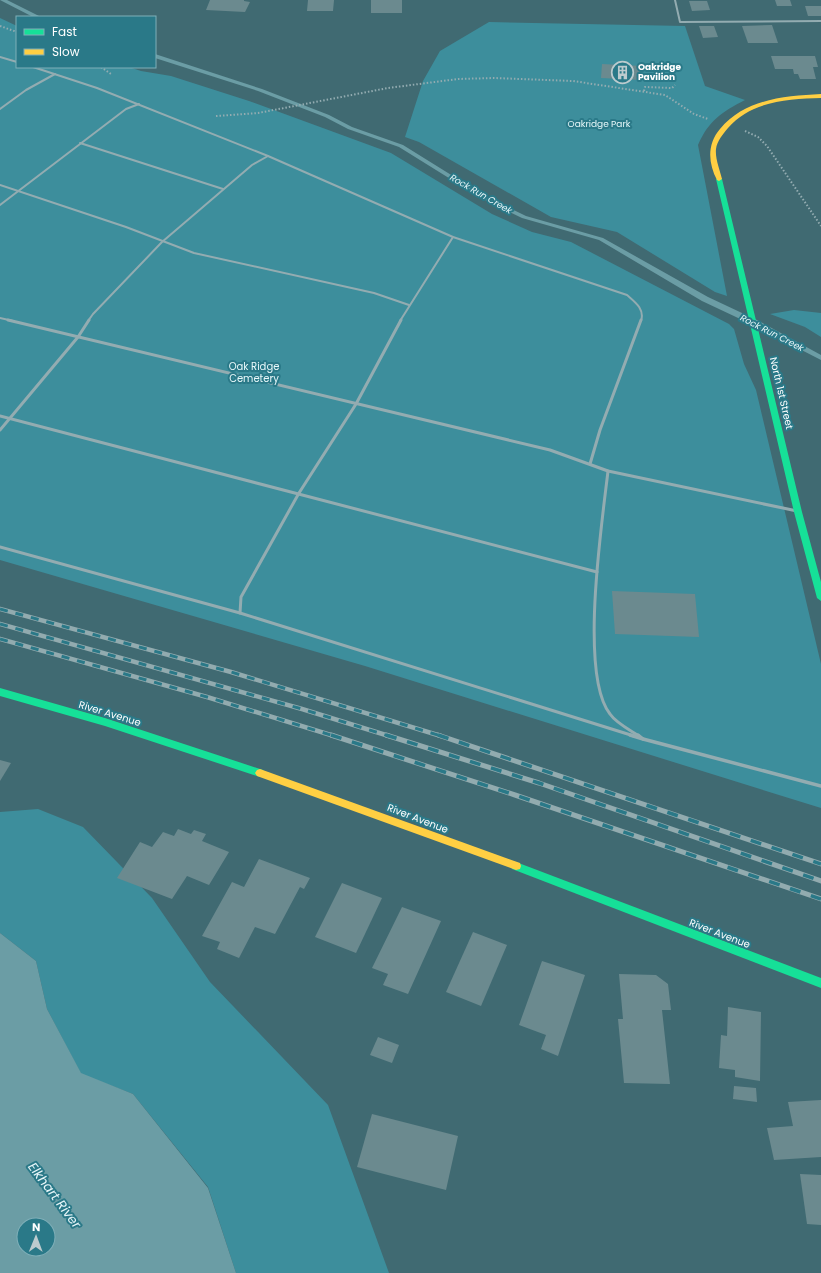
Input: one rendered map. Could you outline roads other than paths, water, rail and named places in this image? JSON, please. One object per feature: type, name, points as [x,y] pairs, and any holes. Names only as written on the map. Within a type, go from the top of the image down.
[{"type":"street","name":"North 1st Street","points":[[821,96],[780,98],[758,104],[742,112],[725,125],[716,137],[713,151],[798,512],[821,598]]},
{"type":"street","name":"River Avenue","points":[[0,692],[168,742],[318,792],[821,983]]},
{"type":"lane","points":[[674,0],[680,22],[821,21]]},
{"type":"lane","points":[[0,57],[16,62]]},
{"type":"lane","points":[[35,68],[139,104],[268,156],[453,237],[627,295],[639,305],[642,318],[600,430],[590,464]]},
{"type":"lane","points":[[0,109],[26,90],[55,74]]},
{"type":"lane","points":[[0,205],[126,109],[139,104]]},
{"type":"lane","points":[[80,143],[223,189]]},
{"type":"lane","points":[[0,430],[78,337],[93,314],[162,242],[252,165],[268,156]]},
{"type":"lane","points":[[0,185],[17,192],[126,227],[194,253],[374,293],[409,305]]},
{"type":"lane","points":[[240,613],[241,597],[299,493],[356,404],[409,305],[453,237]]},
{"type":"lane","points":[[0,318],[550,450],[608,471],[798,512]]},
{"type":"lane","points":[[0,416],[598,572]]},
{"type":"lane","points":[[608,471],[598,572],[594,660],[600,696],[610,715],[643,738]]},
{"type":"lane","points":[[0,547],[240,613],[643,738],[821,786]]},
{"type":"water","name":"Elkhart River","points":[[0,933],[36,961],[47,1009],[81,1073],[133,1094],[208,1188],[236,1273],[0,1273]]},
{"type":"waterway","name":"Rock Run Creek","points":[[2,0],[36,16]]},
{"type":"waterway","name":"Rock Run Creek","points":[[156,56],[260,90],[327,116],[350,128],[401,146],[483,197],[524,217],[601,239],[705,299],[756,323],[821,358]]},
{"type":"railway","points":[[0,609],[231,672],[441,736]]},
{"type":"railway","points":[[0,624],[302,709],[389,736]]},
{"type":"railway","points":[[0,639],[207,697],[334,736]]},
{"type":"railway","points":[[331,735],[515,795],[821,899]]},
{"type":"railway","points":[[386,735],[539,783],[821,881]]},
{"type":"railway","points":[[441,736],[821,864]]},
{"type":"place","name":"Oakridge Pavilion","points":[[622,72]]},
{"type":"park label","name":"Oakridge Park","points":[[599,124]]},
{"type":"park label","name":"Oak Ridge Cemetery","points":[[254,372]]}]
